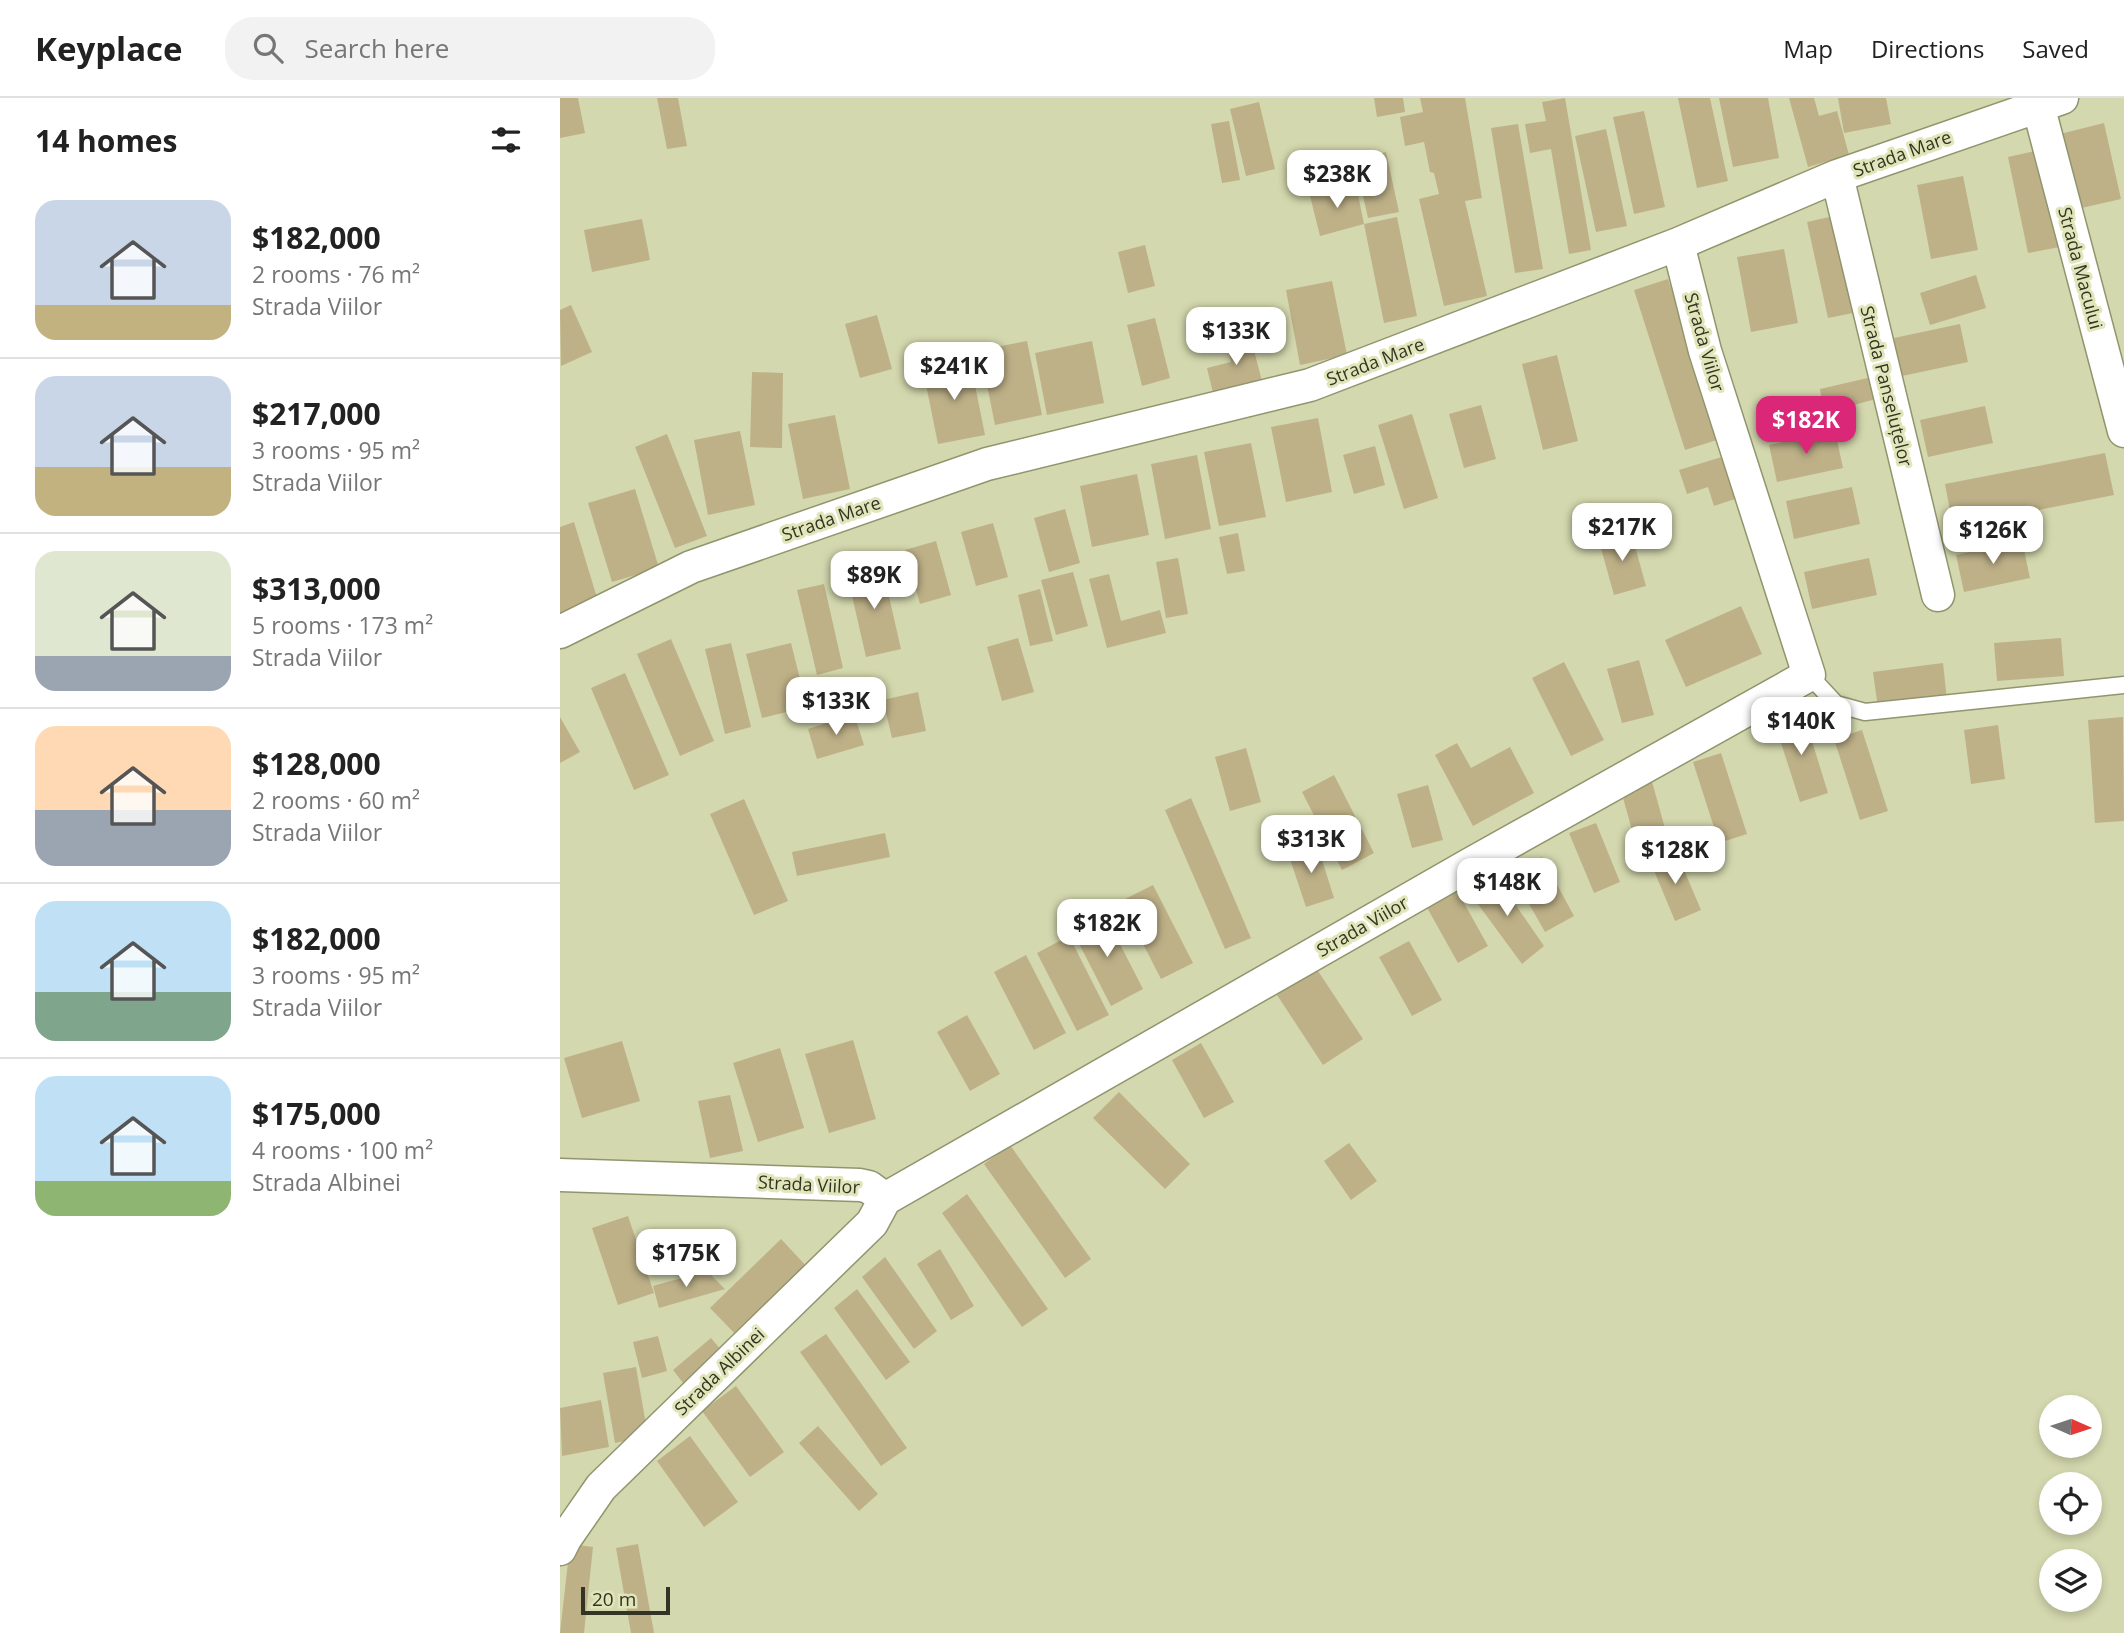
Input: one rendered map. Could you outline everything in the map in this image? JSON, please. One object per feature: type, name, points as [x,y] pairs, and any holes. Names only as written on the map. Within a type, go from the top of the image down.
[{"type":"street","name":"Strada Mare","points":[[560,632],[691,567],[987,464],[1310,386],[1678,244],[1837,176],[2050,101]]},
{"type":"street","name":"Strada Macului","points":[[2050,101],[2124,431]]},
{"type":"street","name":"Strada Panseluțelor","points":[[1837,176],[1938,595]]},
{"type":"street","name":"Strada Viilor","points":[[560,1175],[860,1185],[869,1187],[885,1199],[1469,865],[1809,675],[1705,351],[1678,244]]},
{"type":"street","name":"Strada Albinei","points":[[560,1549],[601,1487],[872,1223],[885,1199]]},
{"type":"lane","points":[[1809,675],[1836,704],[1865,712],[2124,685]]},
{"type":"building","points":[[560,98],[578,98],[585,133],[560,138]]},
{"type":"building","points":[[657,98],[678,98],[687,146],[667,149]]},
{"type":"building","points":[[1374,98],[1403,98],[1405,112],[1377,117]]},
{"type":"building","points":[[1420,98],[1465,98],[1482,198],[1465,201],[1487,296],[1444,306],[1419,199],[1439,194],[1434,173],[1430,172],[1424,142],[1405,146],[1400,117],[1423,112]]},
{"type":"building","points":[[1565,98],[1591,250],[1569,254],[1551,149],[1530,153],[1525,124],[1546,121],[1542,102]]},
{"type":"building","points":[[1678,98],[1710,98],[1728,181],[1697,188]]},
{"type":"building","points":[[1719,98],[1768,98],[1779,158],[1733,167]]},
{"type":"building","points":[[1789,98],[1814,98],[1819,116],[1837,111],[1849,155],[1808,167]]},
{"type":"building","points":[[1838,98],[1886,98],[1891,124],[1844,133]]},
{"type":"building","points":[[1259,102],[1275,169],[1246,176],[1230,109]]},
{"type":"building","points":[[1644,111],[1665,207],[1634,214],[1613,117]]},
{"type":"building","points":[[1229,121],[1240,180],[1222,183],[1211,124]]},
{"type":"building","points":[[2104,123],[2121,199],[2077,209],[2060,134]]},
{"type":"building","points":[[1518,124],[1543,269],[1515,273],[1491,128]]},
{"type":"building","points":[[1606,129],[1627,226],[1596,232],[1575,136]]},
{"type":"building","points":[[2039,150],[2060,247],[2028,253],[2008,157]]},
{"type":"building","points":[[1386,152],[1399,212],[1368,218],[1355,160]]},
{"type":"building","points":[[1963,176],[1978,250],[1931,259],[1917,185]]},
{"type":"building","points":[[1356,185],[1364,224],[1320,236],[1310,196]]},
{"type":"building","points":[[1838,215],[1858,312],[1828,318],[1807,222]]},
{"type":"building","points":[[1397,217],[1417,316],[1384,323],[1364,224]]},
{"type":"building","points":[[642,219],[650,260],[592,272],[584,230]]},
{"type":"building","points":[[1145,245],[1155,286],[1128,293],[1118,252]]},
{"type":"building","points":[[1784,249],[1798,323],[1751,332],[1737,257]]},
{"type":"building","points":[[1976,275],[1986,308],[1930,325],[1920,293]]},
{"type":"building","points":[[1668,279],[1720,439],[1685,450],[1634,290]]},
{"type":"building","points":[[1332,281],[1347,355],[1300,365],[1286,290]]},
{"type":"building","points":[[571,305],[592,352],[561,366],[560,310]]},
{"type":"building","points":[[877,315],[892,369],[860,378],[845,324]]},
{"type":"building","points":[[1155,318],[1170,378],[1142,386],[1127,325]]},
{"type":"building","points":[[1960,324],[1968,362],[1902,376],[1894,338]]},
{"type":"building","points":[[1250,335],[1262,381],[1213,393],[1207,368],[1231,362],[1226,342]]},
{"type":"building","points":[[1027,341],[1042,415],[995,425],[980,350]]},
{"type":"building","points":[[1092,341],[1104,403],[1047,415],[1035,353]]},
{"type":"building","points":[[1557,355],[1578,441],[1543,450],[1522,364]]},
{"type":"building","points":[[970,360],[985,435],[938,444],[923,370]]},
{"type":"building","points":[[752,372],[783,373],[782,448],[750,447]]},
{"type":"building","points":[[1872,377],[1876,399],[1824,413],[1820,389]]},
{"type":"building","points":[[1481,405],[1496,459],[1464,468],[1449,414]]},
{"type":"building","points":[[1985,406],[1993,443],[1928,457],[1920,420]]},
{"type":"building","points":[[1412,414],[1438,498],[1404,509],[1378,425]]},
{"type":"building","points":[[835,415],[850,489],[803,499],[788,424]]},
{"type":"building","points":[[1318,418],[1332,492],[1286,502],[1271,427]]},
{"type":"building","points":[[740,431],[755,505],[708,515],[694,440]]},
{"type":"building","points":[[1835,431],[1843,468],[1777,482],[1769,445]]},
{"type":"building","points":[[667,434],[707,536],[675,548],[635,447]]},
{"type":"building","points":[[1251,443],[1266,517],[1219,526],[1204,452]]},
{"type":"building","points":[[1375,446],[1385,485],[1354,494],[1343,455]]},
{"type":"building","points":[[2105,453],[2114,495],[1953,527],[1945,484]]},
{"type":"building","points":[[1197,455],[1211,529],[1165,539],[1151,464]]},
{"type":"building","points":[[1725,456],[1738,498],[1714,506],[1708,487],[1687,494],[1679,470]]},
{"type":"building","points":[[1137,474],[1149,535],[1092,547],[1080,486]]},
{"type":"building","points":[[1852,487],[1860,524],[1794,539],[1786,501]]},
{"type":"building","points":[[635,489],[659,568],[612,582],[588,503]]},
{"type":"building","points":[[1065,509],[1080,563],[1049,572],[1034,518]]},
{"type":"building","points":[[574,522],[598,601],[560,613],[560,527]]},
{"type":"building","points":[[993,523],[1008,577],[976,586],[961,532]]},
{"type":"building","points":[[1631,532],[1646,586],[1614,595],[1599,541]]},
{"type":"building","points":[[1238,533],[1245,571],[1227,574],[1219,537]]},
{"type":"building","points":[[936,541],[951,595],[920,604],[905,550]]},
{"type":"building","points":[[2022,541],[2030,578],[1964,592],[1956,555]]},
{"type":"building","points":[[1178,558],[1188,614],[1166,618],[1156,562]]},
{"type":"building","points":[[1869,558],[1877,595],[1812,609],[1804,572]]},
{"type":"building","points":[[882,566],[901,649],[866,657],[847,574]]},
{"type":"building","points":[[1073,572],[1088,626],[1056,635],[1041,580]]},
{"type":"building","points":[[1109,574],[1121,621],[1160,610],[1166,633],[1107,648],[1089,579]]},
{"type":"building","points":[[824,584],[843,668],[817,675],[797,590]]},
{"type":"building","points":[[1040,589],[1053,641],[1030,646],[1018,595]]},
{"type":"building","points":[[1741,606],[1762,654],[1686,687],[1665,640]]},
{"type":"building","points":[[1018,638],[1034,692],[1002,701],[987,647]]},
{"type":"building","points":[[2061,638],[2064,676],[1997,681],[1994,643]]},
{"type":"building","points":[[671,639],[714,741],[680,756],[637,654]]},
{"type":"building","points":[[731,643],[751,727],[725,734],[705,649]]},
{"type":"building","points":[[791,643],[807,707],[762,718],[746,654]]},
{"type":"building","points":[[1639,660],[1654,715],[1622,723],[1607,669]]},
{"type":"building","points":[[1564,662],[1604,740],[1571,756],[1532,678]]},
{"type":"building","points":[[1943,663],[1947,700],[1878,708],[1873,672]]},
{"type":"building","points":[[625,673],[669,775],[634,790],[591,688]]},
{"type":"building","points":[[918,692],[926,731],[892,738],[883,700]]},
{"type":"building","points":[[1803,712],[1828,793],[1800,802],[1774,721]]},
{"type":"building","points":[[854,714],[864,745],[817,759],[808,729]]},
{"type":"building","points":[[560,717],[580,752],[560,763]]},
{"type":"building","points":[[2123,717],[2124,821],[2095,823],[2088,720]]},
{"type":"building","points":[[1998,725],[2005,779],[1971,784],[1964,730]]},
{"type":"building","points":[[1862,730],[1888,811],[1860,820],[1834,739]]},
{"type":"building","points":[[1457,743],[1471,768],[1510,747],[1534,793],[1473,826],[1435,755]]},
{"type":"building","points":[[1246,748],[1261,802],[1230,811],[1215,757]]},
{"type":"building","points":[[1721,753],[1747,834],[1719,843],[1693,762]]},
{"type":"building","points":[[1334,775],[1374,853],[1342,870],[1302,792]]},
{"type":"building","points":[[1651,778],[1666,832],[1635,841],[1620,787]]},
{"type":"building","points":[[1428,785],[1443,840],[1412,848],[1397,794]]},
{"type":"building","points":[[1191,798],[1251,938],[1225,949],[1165,810]]},
{"type":"building","points":[[744,799],[788,901],[754,915],[710,814]]},
{"type":"building","points":[[1596,823],[1620,882],[1594,893],[1569,833]]},
{"type":"building","points":[[885,833],[890,857],[797,876],[792,852]]},
{"type":"building","points":[[1317,844],[1334,898],[1306,907],[1288,853]]},
{"type":"building","points":[[1676,851],[1701,910],[1675,921],[1650,861]]},
{"type":"building","points":[[1542,857],[1574,916],[1545,932],[1512,874]]},
{"type":"building","points":[[1493,872],[1544,946],[1522,964],[1469,892]]},
{"type":"building","points":[[1153,885],[1193,963],[1161,979],[1121,901]]},
{"type":"building","points":[[1455,887],[1488,946],[1458,963],[1425,904]]},
{"type":"building","points":[[1103,911],[1143,989],[1111,1006],[1071,928]]},
{"type":"building","points":[[1069,936],[1109,1015],[1077,1031],[1037,953]]},
{"type":"building","points":[[1409,941],[1442,1000],[1412,1016],[1379,957]]},
{"type":"building","points":[[1026,955],[1066,1033],[1034,1050],[994,972]]},
{"type":"building","points":[[1316,968],[1363,1039],[1323,1065],[1277,995]]},
{"type":"building","points":[[967,1015],[1000,1074],[970,1091],[937,1032]]},
{"type":"building","points":[[853,1040],[876,1119],[829,1133],[805,1054]]},
{"type":"building","points":[[622,1041],[640,1101],[582,1118],[564,1058]]},
{"type":"building","points":[[1201,1043],[1234,1102],[1204,1118],[1172,1060]]},
{"type":"building","points":[[780,1048],[804,1128],[758,1142],[733,1063]]},
{"type":"building","points":[[1119,1092],[1190,1164],[1165,1189],[1093,1118]]},
{"type":"building","points":[[730,1095],[743,1151],[710,1158],[698,1101]]},
{"type":"building","points":[[1349,1143],[1377,1181],[1351,1200],[1324,1161]]},
{"type":"building","points":[[1010,1145],[1091,1259],[1065,1278],[984,1164]]},
{"type":"building","points":[[967,1194],[1048,1309],[1022,1327],[942,1213]]},
{"type":"building","points":[[628,1216],[654,1293],[618,1305],[592,1228]]},
{"type":"building","points":[[781,1239],[809,1269],[739,1338],[710,1308]]},
{"type":"building","points":[[940,1249],[974,1306],[951,1320],[917,1264]]},
{"type":"building","points":[[885,1257],[937,1331],[914,1349],[862,1277]]},
{"type":"building","points":[[707,1271],[725,1289],[659,1308],[653,1286]]},
{"type":"building","points":[[857,1289],[910,1362],[886,1380],[834,1308]]},
{"type":"building","points":[[826,1334],[907,1448],[881,1466],[800,1352]]},
{"type":"building","points":[[658,1336],[667,1371],[642,1378],[633,1342]]},
{"type":"building","points":[[711,1338],[726,1356],[687,1388],[673,1370]]},
{"type":"building","points":[[636,1367],[648,1436],[615,1443],[603,1373]]},
{"type":"building","points":[[736,1386],[784,1452],[750,1477],[702,1411]]},
{"type":"building","points":[[601,1400],[609,1447],[562,1456],[560,1408]]},
{"type":"building","points":[[818,1426],[878,1494],[859,1511],[799,1443]]},
{"type":"building","points":[[690,1436],[738,1502],[704,1527],[657,1461]]},
{"type":"building","points":[[570,1544],[593,1547],[584,1633],[560,1633]]},
{"type":"building","points":[[638,1544],[654,1633],[631,1633],[616,1548]]}]
